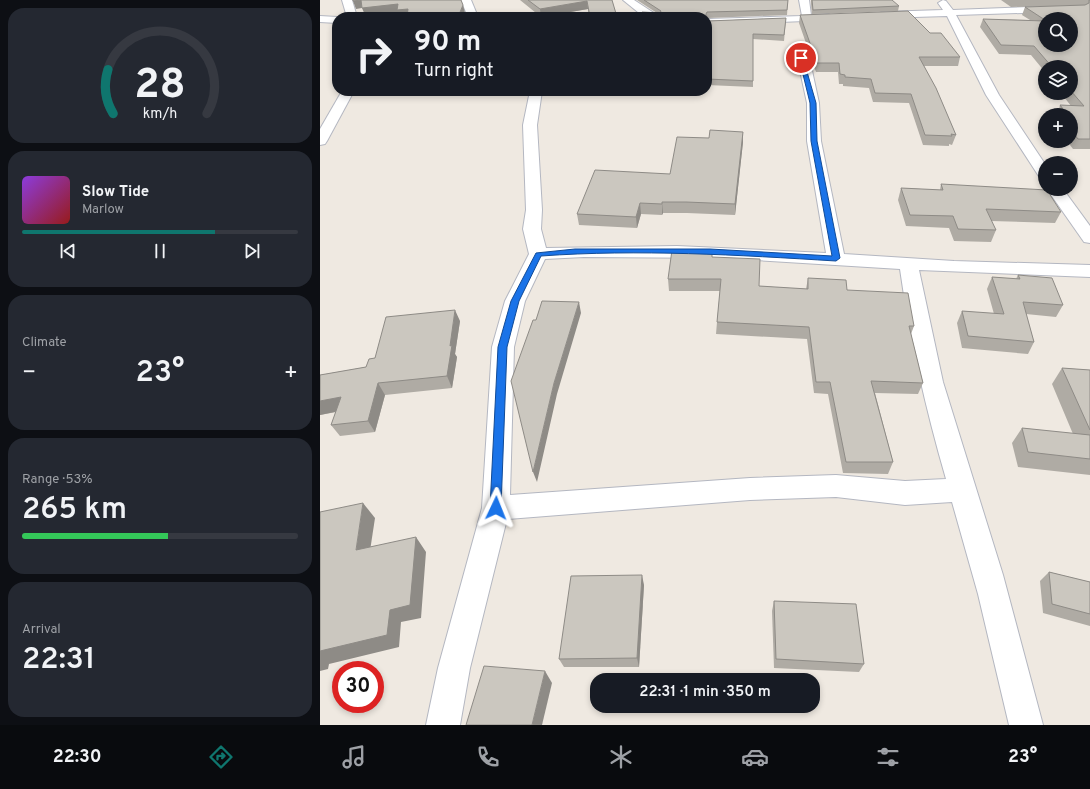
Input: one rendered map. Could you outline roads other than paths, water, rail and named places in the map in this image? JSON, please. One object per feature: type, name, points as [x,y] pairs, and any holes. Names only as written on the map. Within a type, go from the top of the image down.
[{"type":"street","points":[[347,0],[351,12]]},
{"type":"street","points":[[628,0],[644,12]]},
{"type":"street","points":[[804,0],[807,18]]},
{"type":"street","points":[[940,0],[951,13],[965,45],[986,85],[1038,164]]},
{"type":"street","points":[[469,1],[472,12]]},
{"type":"street","points":[[872,15],[1066,9]]},
{"type":"street","points":[[712,22],[842,17]]},
{"type":"street","points":[[320,19],[332,20]]},
{"type":"street","points":[[798,49],[805,66],[813,103],[814,141],[836,258]]},
{"type":"street","points":[[320,141],[345,96]]},
{"type":"street","points":[[443,725],[454,668],[496,508],[503,347],[515,301],[538,254],[532,228],[534,210],[530,125],[535,96]]},
{"type":"street","points":[[1060,196],[1090,238]]},
{"type":"street","points":[[538,254],[575,251],[710,252],[836,258],[909,264],[1090,271]]},
{"type":"street","points":[[909,264],[914,304],[931,379],[988,577],[1026,725]]},
{"type":"street","points":[[496,508],[750,489],[836,486],[905,493],[962,490]]}]
